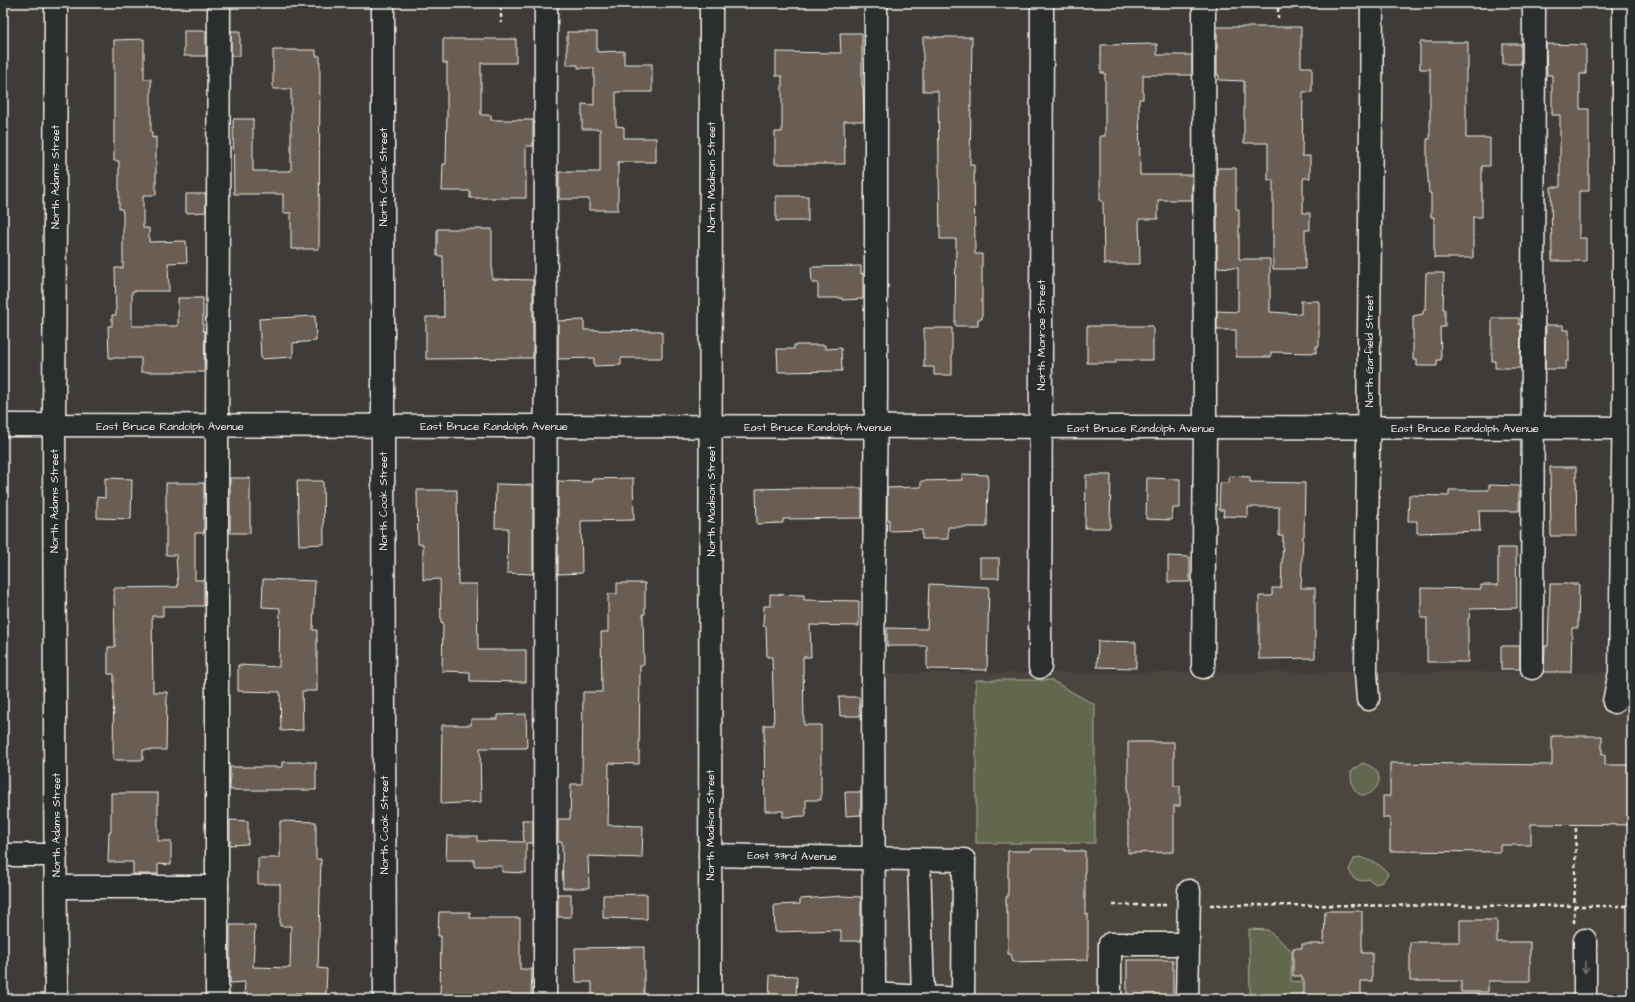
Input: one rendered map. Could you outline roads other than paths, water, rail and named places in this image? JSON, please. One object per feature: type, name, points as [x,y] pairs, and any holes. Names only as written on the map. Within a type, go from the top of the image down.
[{"type":"street","name":"North Adams Street","points":[[56,3],[54,426],[56,999]]},
{"type":"street","points":[[217,999],[216,426],[219,3]]},
{"type":"street","name":"North Cook Street","points":[[384,3],[383,426],[385,999]]},
{"type":"street","points":[[545,999],[546,3]]},
{"type":"street","name":"North Madison Street","points":[[710,999],[711,3]]},
{"type":"street","points":[[876,3],[876,427],[873,673],[874,996],[963,999]]},
{"type":"street","name":"North Monroe Street","points":[[1040,667],[1042,3]]},
{"type":"street","points":[[1203,667],[1205,428],[1204,3]]},
{"type":"street","name":"North Garfield Street","points":[[1368,699],[1366,665],[1372,3]]},
{"type":"street","points":[[1532,668],[1534,428],[1534,3]]},
{"type":"street","points":[[1614,702],[1620,672],[1626,664],[1628,428],[1624,3]]},
{"type":"street","name":"East Bruce Randolph Avenue","points":[[3,426],[1628,428]]},
{"type":"street","points":[[3,855],[56,855]]},
{"type":"street","name":"East 33rd Avenue","points":[[710,855],[874,857],[919,860],[964,860],[963,999]]},
{"type":"street","points":[[919,860],[923,998]]},
{"type":"street","points":[[56,887],[217,887]]},
{"type":"street","points":[[1187,999],[1189,898]]},
{"type":"street","points":[[1579,934],[1584,994]]},
{"type":"street","points":[[1110,999],[1110,944],[1188,944]]}]
